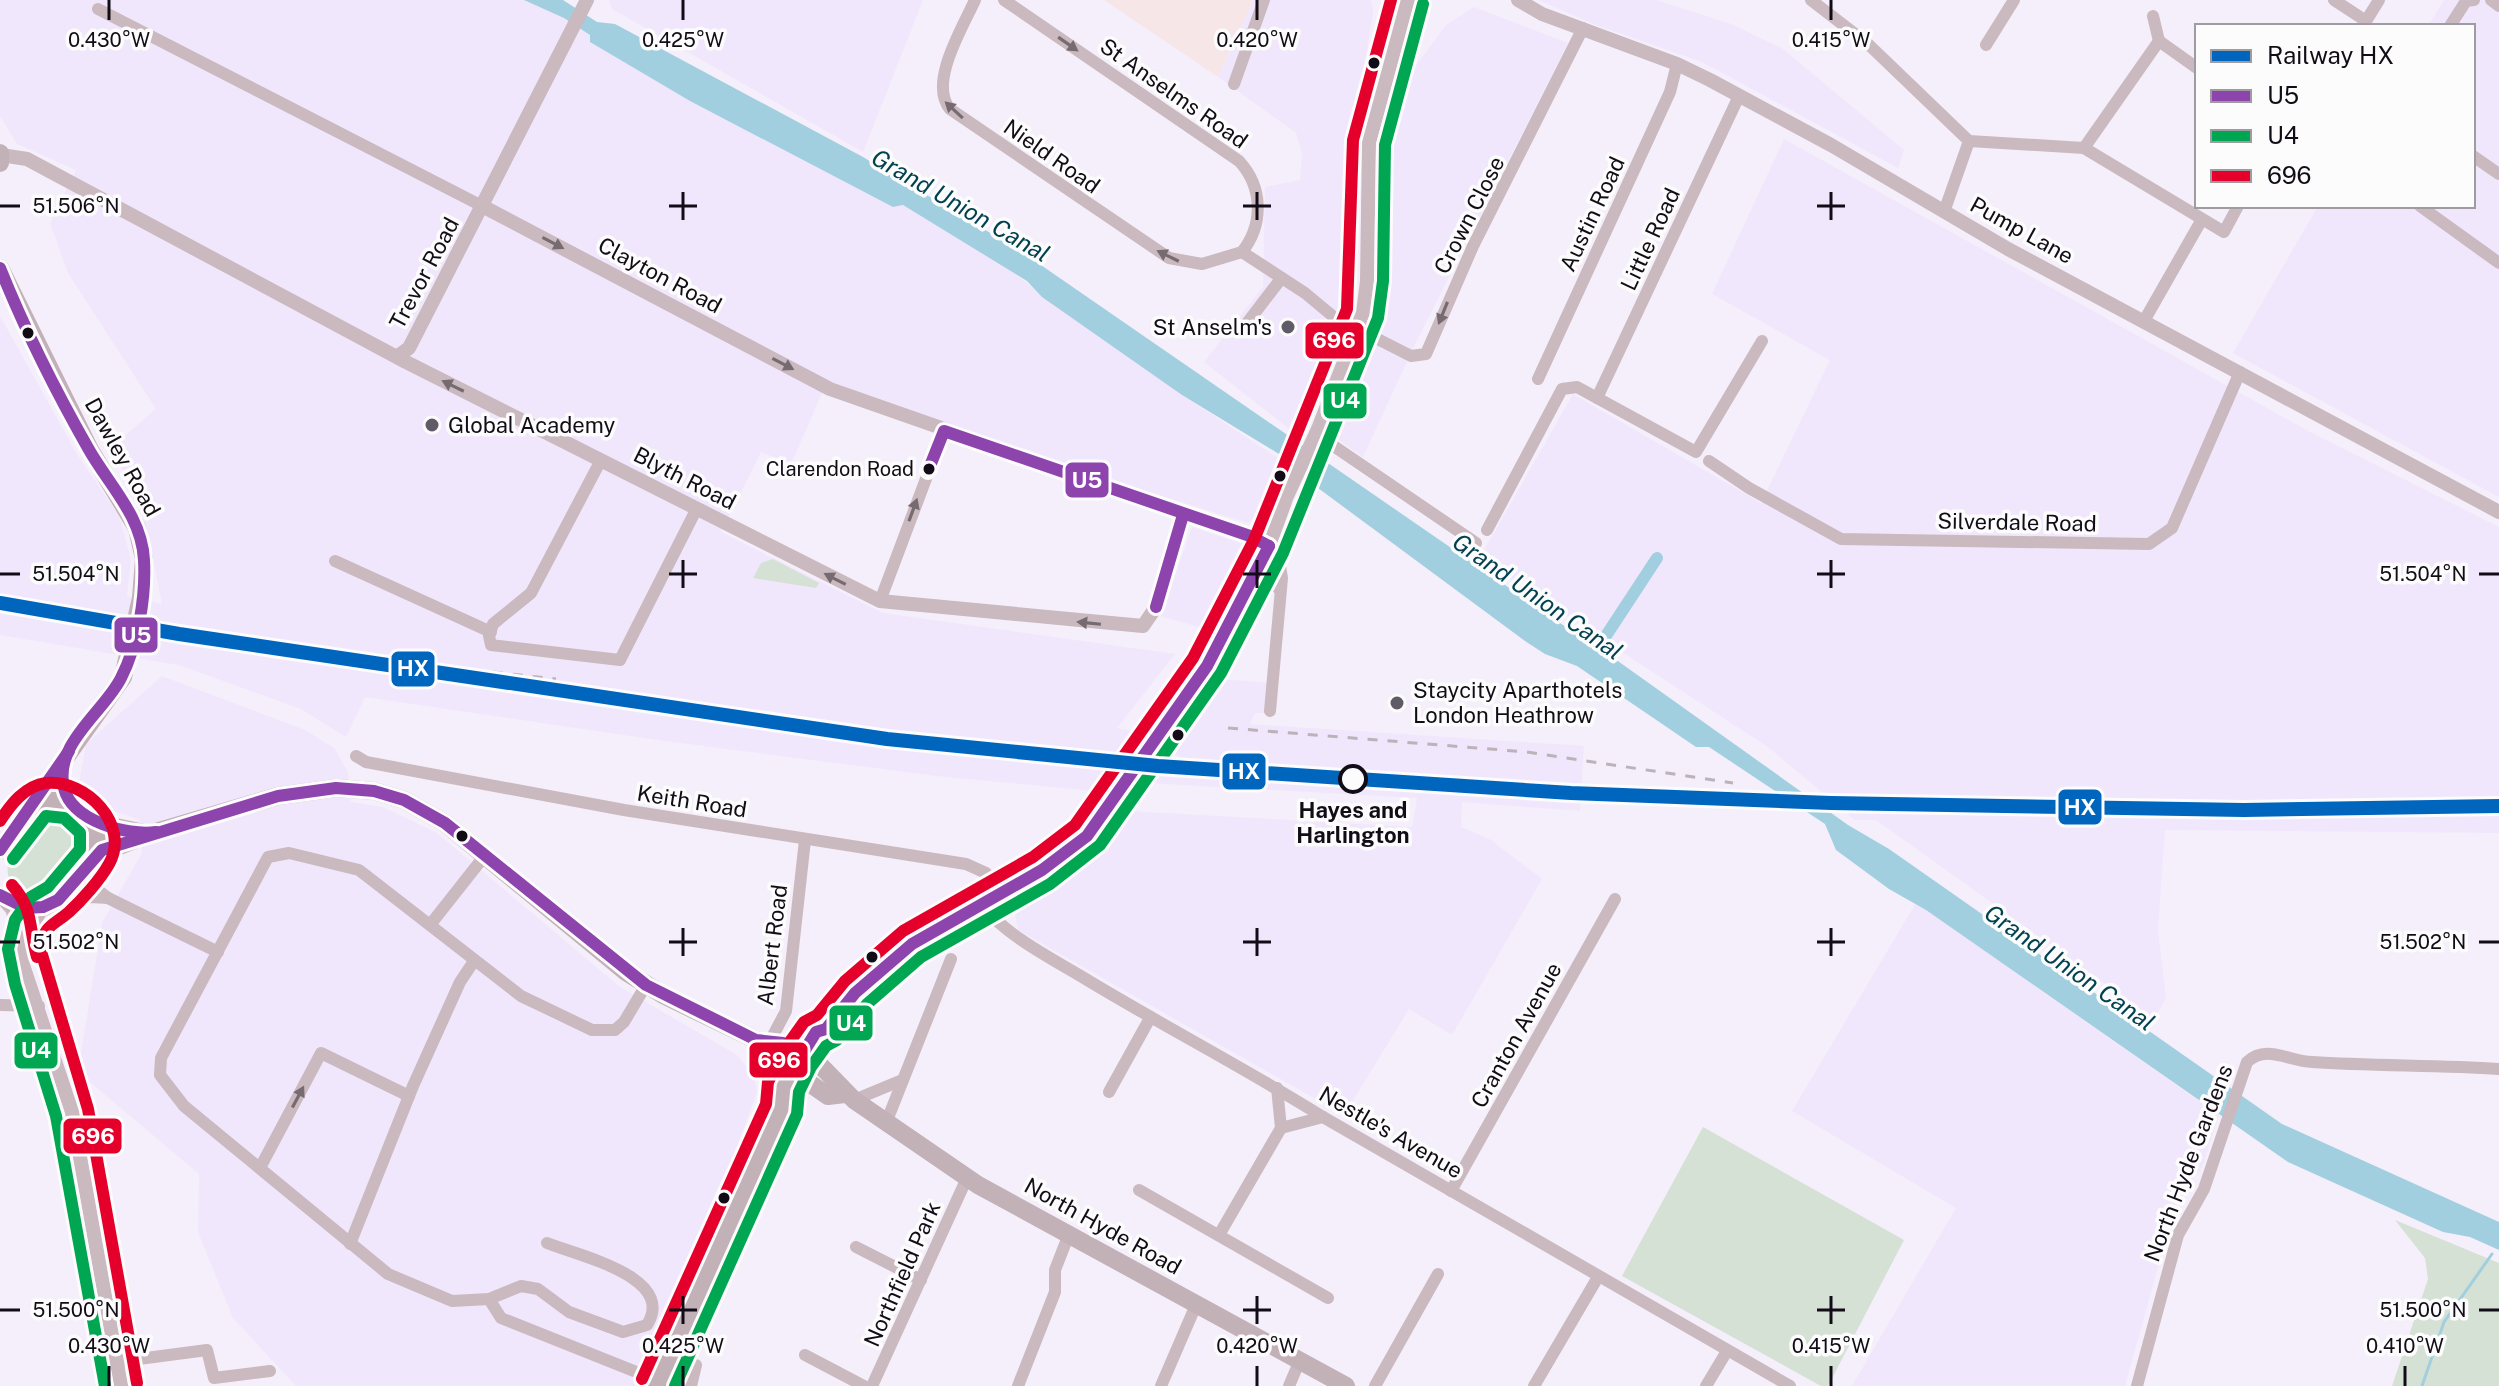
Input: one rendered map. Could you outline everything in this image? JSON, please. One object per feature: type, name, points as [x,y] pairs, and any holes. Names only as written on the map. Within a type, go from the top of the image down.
[{"type":"main road","points":[[0,154],[0,163]]},
{"type":"main road","name":"Dawley Road","points":[[0,268],[83,438],[137,528],[144,559],[141,598],[128,661],[113,693],[0,850]]},
{"type":"main road","points":[[0,895],[26,908],[46,906],[58,900],[92,860],[97,838],[64,787],[63,759]]},
{"type":"main road","name":"North Hyde Road","points":[[92,860],[149,834],[278,796],[359,788],[392,796],[421,808],[486,854],[626,972],[646,985],[764,1043],[810,1058],[849,1097],[967,1178],[1346,1386]]},
{"type":"main road","points":[[32,805],[55,799],[82,812]]},
{"type":"main road","name":"North Hyde Road","points":[[82,812],[111,826],[149,834]]},
{"type":"main road","name":"North Hyde Road","points":[[764,1043],[791,1071],[830,1097],[849,1097]]},
{"type":"main road","points":[[658,1384],[782,1107],[780,1096],[791,1071],[810,1058]]},
{"type":"main road","points":[[782,1107],[793,1101],[808,1083],[810,1058]]},
{"type":"street","name":"Trevor Road","points":[[398,356],[409,348],[484,207],[587,0]]},
{"type":"street","name":"Nield Road","points":[[975,0],[942,78],[942,96],[950,109],[1169,258],[1202,264],[1242,252]]},
{"type":"street","name":"St Anselms Road","points":[[1004,0],[1243,166],[1254,181],[1258,208],[1256,225],[1242,252]]},
{"type":"street","points":[[1234,84],[1264,0]]},
{"type":"street","points":[[810,1058],[828,1038],[826,1029],[855,993],[912,944],[1051,864],[1087,836],[1202,672],[1269,546],[1357,330],[1367,281],[1369,143],[1408,0]]},
{"type":"street","name":"Pump Lane","points":[[1518,0],[1542,14],[1677,64],[1739,96],[1944,212],[2499,512]]},
{"type":"street","points":[[1811,0],[1868,44],[1969,141],[2084,148],[2201,221],[2224,232],[2237,208]]},
{"type":"street","points":[[1986,45],[2014,0]]},
{"type":"street","points":[[2334,0],[2366,21],[2379,0]]},
{"type":"street","points":[[2451,24],[2466,1],[2474,0]]},
{"type":"street","points":[[2491,0],[2499,6]]},
{"type":"street","name":"Clayton Road","points":[[98,9],[830,389],[1250,536],[1269,546]]},
{"type":"street","points":[[2153,16],[2159,41],[2195,67]]},
{"type":"street","name":"Crown Close","points":[[1357,330],[1411,356],[1426,354],[1489,217],[1583,28]]},
{"type":"street","points":[[2084,148],[2159,41]]},
{"type":"street","name":"Austin Road","points":[[1538,379],[1670,92],[1677,64]]},
{"type":"street","name":"Little Road","points":[[1597,398],[1739,96]]},
{"type":"street","points":[[1944,212],[1969,141]]},
{"type":"street","name":"Blyth Road","points":[[0,154],[27,159],[398,356],[880,601],[1143,626],[1156,607],[1183,515]]},
{"type":"street","points":[[2475,157],[2499,174]]},
{"type":"street","points":[[2423,208],[2499,263]]},
{"type":"street","points":[[2144,321],[2201,221]]},
{"type":"street","points":[[1242,252],[1280,280],[1305,293],[1341,323],[1357,330]]},
{"type":"street","points":[[1241,331],[1280,280]]},
{"type":"street","points":[[1487,530],[1562,389],[1577,387],[1694,452],[1699,451],[1762,341]]},
{"type":"street","name":"Silverdale Road","points":[[1709,461],[1749,488],[1841,539],[2149,544],[2172,528],[2240,372]]},
{"type":"street","points":[[880,601],[944,431]]},
{"type":"street","points":[[1313,440],[1476,543]]},
{"type":"street","points":[[601,460],[531,593],[493,624],[491,645],[620,660],[697,508]]},
{"type":"street","points":[[1269,546],[1280,566],[1270,711]]},
{"type":"street","points":[[335,561],[375,576],[491,632]]},
{"type":"street","points":[[1251,582],[1266,576],[1280,590]]},
{"type":"street","name":"Keith Road","points":[[362,763],[805,840],[966,864],[986,873],[1003,892]]},
{"type":"street","name":"Albert Road","points":[[764,1043],[786,1011],[805,840]]},
{"type":"street","points":[[547,1243],[640,1280],[654,1303],[654,1314],[647,1325],[623,1332],[569,1312],[538,1289],[521,1286],[489,1299],[452,1301],[388,1274],[261,1166],[184,1106],[160,1075],[161,1058],[268,857],[289,853],[359,870],[528,1000],[598,1032],[615,1030],[624,1022],[646,985]]},
{"type":"street","points":[[430,925],[486,854]]},
{"type":"street","points":[[92,860],[95,888],[108,898],[218,952]]},
{"type":"street","points":[[0,895],[13,910],[13,930],[72,1112],[121,1386]]},
{"type":"street","points":[[30,979],[25,937],[46,906],[81,898],[108,898]]},
{"type":"street","name":"Cranton Avenue","points":[[1451,1191],[1615,899]]},
{"type":"street","name":"Nestle's Avenue","points":[[980,904],[1002,929],[1150,1018],[1277,1088],[1790,1386]]},
{"type":"street","points":[[886,1123],[900,1081],[951,959]]},
{"type":"street","points":[[350,1244],[409,1096],[463,975],[474,961]]},
{"type":"street","points":[[0,1005],[39,1006]]},
{"type":"street","points":[[1109,1092],[1150,1018]]},
{"type":"street","points":[[261,1166],[321,1053],[409,1096]]},
{"type":"street","name":"North Hyde Gardens","points":[[2137,1386],[2178,1235],[2204,1189],[2247,1062],[2256,1055],[2268,1053],[2309,1062],[2499,1069]]},
{"type":"street","points":[[849,1097],[900,1081]]},
{"type":"street","points":[[1219,1235],[1281,1128],[1277,1088]]},
{"type":"street","points":[[1281,1128],[1323,1117]]},
{"type":"street","name":"Northfield Park","points":[[872,1386],[967,1178]]},
{"type":"street","points":[[1139,1190],[1328,1298]]},
{"type":"street","points":[[1018,1386],[1055,1292],[1055,1270],[1069,1234]]},
{"type":"street","points":[[856,1247],[921,1280]]},
{"type":"street","points":[[1375,1386],[1438,1274]]},
{"type":"street","points":[[1534,1386],[1598,1277]]},
{"type":"street","points":[[489,1299],[501,1318],[658,1384]]},
{"type":"street","points":[[1161,1386],[1196,1305]]},
{"type":"street","points":[[190,1337],[192,1353]]},
{"type":"street","points":[[116,1362],[207,1350],[208,1379],[270,1371]]},
{"type":"street","points":[[1706,1386],[1727,1351]]},
{"type":"street","points":[[805,1355],[864,1386]]},
{"type":"street","points":[[1289,1386],[1300,1360]]},
{"type":"street","points":[[691,1386],[696,1365]]},
{"type":"shaded area","points":[[0,0],[524,0],[564,17],[590,35],[590,42],[690,101],[893,207],[903,205],[976,246],[1182,395],[1287,464],[1266,507],[1248,523],[868,404],[827,382],[791,464],[761,452],[721,532],[883,613],[1175,654],[1117,728],[1136,732],[1095,791],[937,776],[658,740],[365,697],[346,737],[301,709],[179,665],[0,635],[0,316],[77,454],[119,516],[131,559],[127,596],[162,604],[148,534],[113,446],[156,409],[68,273],[50,223],[76,170],[17,144],[0,116]]},
{"type":"shaded area","points":[[609,0],[923,0],[863,152],[612,9]]},
{"type":"shaded area","points":[[1104,0],[1253,0],[1218,77]]},
{"type":"shaded area","points":[[1253,0],[1371,0],[1373,12],[1348,171],[1353,279],[1350,318],[1302,439],[1204,362],[1263,287],[1265,187],[1300,180],[1302,153],[1296,133],[1218,77]]},
{"type":"shaded area","points":[[1539,0],[1656,0],[1731,24],[1783,49],[1904,150],[1898,168],[1702,62],[1593,24]]},
{"type":"shaded area","points":[[2444,0],[2499,0],[2499,497],[2233,353],[2317,208],[2475,208],[2475,24],[2429,24]]},
{"type":"shaded area","points":[[1474,7],[1568,43],[1414,346],[1363,457],[1329,433],[1381,304],[1379,288],[1386,272],[1384,174],[1390,131],[1405,85],[1418,63],[1446,25]]},
{"type":"shaded area","points":[[1784,139],[2312,433],[2499,527],[2499,833],[2165,830],[2158,930],[2166,998],[2154,1019],[1876,820],[1855,820],[1768,747],[1479,559],[1573,394],[1761,503],[1830,360],[1712,294]]},
{"type":"shaded area","points":[[1192,527],[1240,543],[1244,560],[1212,631],[1161,616]]},
{"type":"shaded area","points":[[162,676],[305,730],[334,748],[348,772],[351,802],[383,807],[437,833],[620,987],[737,1055],[754,1076],[757,1092],[650,1386],[296,1386],[233,1318],[198,1232],[199,1174],[78,1072],[102,923],[142,853],[140,820],[114,811],[79,783],[86,744]]},
{"type":"shaded area","points":[[1218,679],[1268,683],[1265,713],[1255,713],[1250,724],[1584,746],[1580,811],[1462,802],[1461,827],[1491,840],[1542,879],[1452,1035],[1409,1009],[1344,1115],[1018,930],[1014,907],[1070,879],[1128,811],[1412,827],[1417,798],[1147,783],[1160,763],[1180,763],[1180,757],[1175,753]]},
{"type":"shaded area","points":[[1916,903],[2219,1115],[2202,1167],[2177,1199],[2125,1386],[1852,1386],[1956,1208],[1792,1111]]},
{"type":"green space","points":[[773,559],[819,583],[816,588],[753,578],[761,563]]},
{"type":"green space","points":[[58,808],[80,822],[85,829],[87,837],[81,855],[57,888],[46,897],[34,899],[12,891],[8,867],[11,848],[36,812]]},
{"type":"green space","points":[[1703,1127],[1904,1240],[1828,1386],[1821,1386],[1622,1276]]},
{"type":"green space","points":[[2395,1220],[2499,1263],[2499,1386],[2392,1386],[2428,1279],[2425,1258]]},
{"type":"water","points":[[524,0],[563,0],[597,22],[615,24],[863,157],[1022,252],[1573,632],[1581,636],[1594,632],[1612,643],[1615,659],[1848,825],[1889,849],[2282,1124],[2499,1222],[2499,1250],[2470,1237],[2443,1232],[2288,1162],[1926,910],[1889,889],[1836,850],[1825,824],[1709,747],[1696,747],[1577,666],[1545,654],[1525,641],[1318,488],[1307,471],[1182,395],[1042,297],[1027,281],[903,205],[893,207],[690,101],[590,42],[590,35],[564,18]]},
{"type":"waterway","name":"Grand Union Canal","points":[[1596,651],[1657,558]]},
{"type":"waterway","points":[[2422,1386],[2444,1322],[2492,1254]]},
{"type":"railway","points":[[294,650],[556,679]]},
{"type":"railway","points":[[1228,728],[1527,752],[1733,783]]},
{"type":"rail line","name":"HX","points":[[0,603],[179,634],[887,739],[1158,766],[1571,793],[1831,803],[2244,810],[2499,806]]},
{"type":"transit line","name":"696","points":[[642,1379],[766,1104],[768,1082],[784,1050],[804,1022],[817,1015],[845,981],[903,931],[1033,857],[1075,825],[1193,658],[1254,540],[1347,309],[1353,140],[1391,0]]},
{"type":"transit line","name":"U4","points":[[675,1386],[797,1114],[799,1092],[826,1046],[837,1040],[867,1004],[921,957],[1050,884],[1100,845],[1221,673],[1283,553],[1378,318],[1383,281],[1385,145],[1423,4]]},
{"type":"transit line","name":"U5","points":[[0,268],[64,404],[131,515],[142,544],[144,560],[142,605],[132,651],[113,691],[82,729],[66,757],[64,788],[69,800],[78,809],[102,824],[116,829],[156,832]]},
{"type":"transit line","name":"U5","points":[[928,471],[944,431],[1250,536],[1269,546]]},
{"type":"transit line","name":"U5","points":[[1156,607],[1183,515]]},
{"type":"transit line","name":"U5","points":[[0,895],[26,908],[43,907],[58,900],[102,850],[278,796],[336,788],[374,791],[404,800],[445,823],[646,985],[756,1040],[783,1043],[803,1053],[816,1032],[826,1029],[855,993],[912,944],[1042,870],[1087,836],[1207,666],[1269,546]]},
{"type":"transit line","name":"U5","points":[[0,850],[69,751]]},
{"type":"transit line","name":"696","points":[[0,821],[25,792],[46,783],[61,784],[76,788],[101,807],[114,834],[114,849],[109,864],[79,902],[50,926],[40,948],[88,1109],[137,1383]]},
{"type":"transit line","name":"U4","points":[[13,859],[46,816],[64,818],[80,833],[80,849],[48,887],[31,897],[15,920],[8,949],[15,984],[56,1116],[105,1386]]},
{"type":"transit line","name":"696","points":[[12,885],[27,910],[37,957]]},
{"type":"place","name":"St Anselm's","points":[[1288,327]]},
{"type":"place","name":"Global Academy","points":[[432,425]]},
{"type":"place","name":"Clarendon Road","points":[[929,469]]},
{"type":"place","name":"Staycity Aparthotels London Heathrow","points":[[1397,703]]},
{"type":"place","name":"Hayes and Harlington","points":[[1353,779]]}]
